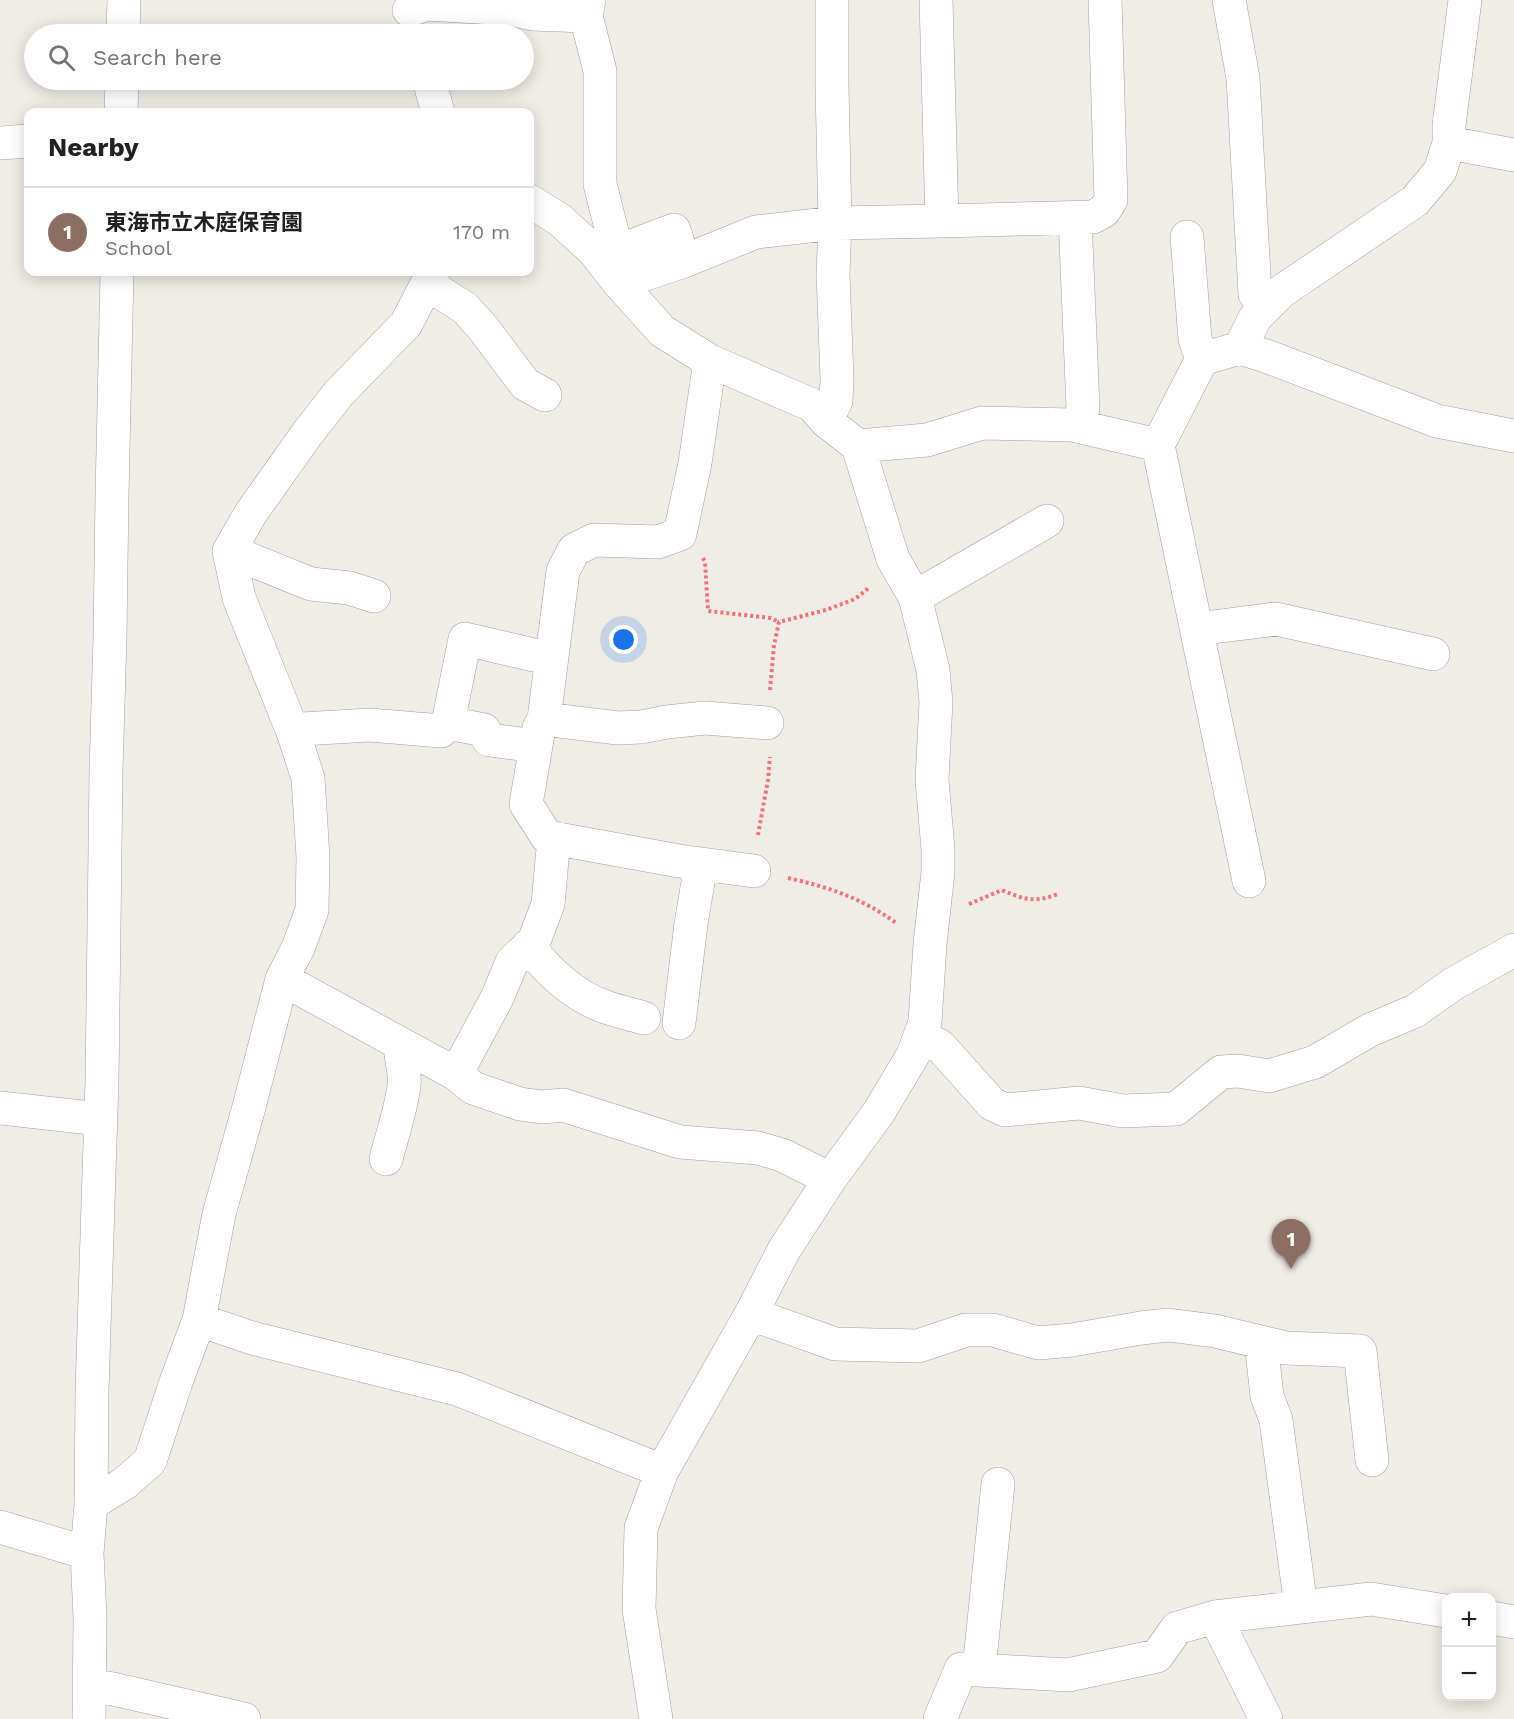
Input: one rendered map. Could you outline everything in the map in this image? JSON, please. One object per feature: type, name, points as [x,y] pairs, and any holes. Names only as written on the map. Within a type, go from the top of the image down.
[{"type":"street","points":[[123,24],[124,0]]},
{"type":"street","points":[[826,421],[836,401],[837,379],[833,274],[835,223],[832,0]]},
{"type":"street","points":[[936,0],[942,221]]},
{"type":"street","points":[[619,283],[684,261],[756,232],[835,223],[1093,217],[1104,211],[1111,200],[1105,0]]},
{"type":"street","points":[[1229,0],[1243,78],[1255,294],[1266,307]]},
{"type":"street","points":[[1240,348],[1255,318],[1282,291],[1415,201],[1440,171],[1449,142],[1449,125],[1465,0]]},
{"type":"street","points":[[411,15],[427,4],[511,9],[532,14],[587,8],[600,71],[600,184],[615,244],[624,249],[674,230],[684,261]]},
{"type":"street","points":[[121,108],[122,90]]},
{"type":"street","points":[[432,90],[437,108]]},
{"type":"street","points":[[0,143],[24,141]]},
{"type":"street","points":[[1449,142],[1514,155]]},
{"type":"street","points":[[534,204],[560,220],[593,250],[662,331],[710,361],[812,405],[826,421],[858,446],[894,559],[915,597],[933,670],[936,702],[932,780],[938,849],[924,1022],[913,1055],[879,1112],[830,1179],[784,1250],[751,1314],[662,1471],[641,1528],[639,1609],[656,1719]]},
{"type":"street","points":[[1075,218],[1083,408],[1079,426]]},
{"type":"street","points":[[1187,237],[1195,339],[1202,359],[1158,445],[1249,881]]},
{"type":"street","points":[[89,1719],[90,1618],[87,1553],[91,1504],[105,925],[106,771],[111,637],[117,276]]},
{"type":"street","points":[[91,1504],[125,1483],[150,1461],[176,1382],[200,1320],[219,1214],[282,979],[298,948],[312,910],[313,857],[309,778],[239,598],[229,551],[251,513],[313,426],[339,393],[406,324],[430,278],[465,308],[483,328],[525,384],[545,395]]},
{"type":"street","points":[[1202,359],[1240,348],[1437,421],[1514,436]]},
{"type":"street","points":[[710,361],[695,463],[680,534],[658,542],[594,540],[574,549],[563,571],[540,733],[526,804],[547,837],[754,871]]},
{"type":"street","points":[[858,446],[927,440],[982,423],[1072,425],[1158,445]]},
{"type":"street","points":[[915,597],[1047,521]]},
{"type":"street","points":[[229,551],[311,584],[349,588],[374,596]]},
{"type":"street","points":[[1197,629],[1276,619],[1433,654]]},
{"type":"street","points":[[292,732],[302,729],[370,725],[441,731],[448,723],[465,639],[551,660]]},
{"type":"street","points":[[448,723],[484,730],[489,740],[540,733],[641,728],[667,722],[705,718],[767,723]]},
{"type":"street","points":[[456,1074],[497,998],[512,962],[534,940],[548,904],[554,838]]},
{"type":"street","points":[[679,1023],[701,864]]},
{"type":"street","points":[[528,946],[540,962],[563,983],[588,999],[644,1018]]},
{"type":"street","points":[[920,1036],[940,1046],[992,1104],[1005,1110],[1079,1103],[1123,1111],[1176,1109],[1221,1072],[1238,1071],[1269,1076],[1316,1062],[1370,1030],[1415,1011],[1454,984],[1514,950]]},
{"type":"street","points":[[282,979],[456,1074],[473,1088],[520,1104],[542,1107],[563,1105],[680,1142],[758,1148],[782,1155],[830,1179]]},
{"type":"street","points":[[386,1159],[405,1085],[400,1044]]},
{"type":"street","points":[[0,1108],[100,1119]]},
{"type":"street","points":[[751,1314],[835,1344],[918,1346],[966,1330],[993,1330],[1038,1343],[1168,1325],[1215,1331],[1286,1348],[1360,1351],[1372,1460]]},
{"type":"street","points":[[200,1320],[252,1338],[457,1389],[662,1471]]},
{"type":"street","points":[[1261,1342],[1267,1396],[1276,1420],[1301,1607]]},
{"type":"street","points":[[979,1670],[998,1484]]},
{"type":"street","points":[[0,1527],[87,1553]]},
{"type":"street","points":[[940,1719],[961,1669],[1068,1675],[1157,1656],[1178,1628],[1215,1617],[1371,1599],[1442,1610]]},
{"type":"street","points":[[1215,1617],[1266,1719]]},
{"type":"street","points":[[1496,1619],[1514,1622]]},
{"type":"street","points":[[89,1685],[244,1719]]},
{"type":"path","points":[[680,534],[697,547],[705,562],[708,611],[771,618],[779,622],[826,610],[855,598],[872,585],[894,559]]},
{"type":"path","points":[[779,622],[774,645],[767,723],[770,748],[768,780],[754,871],[816,885],[853,897],[879,910],[910,933],[1002,890],[1024,899],[1043,900],[1058,894]]},
{"type":"place","name":"東海市立木庭保育園","points":[[1291,1269]]}]
